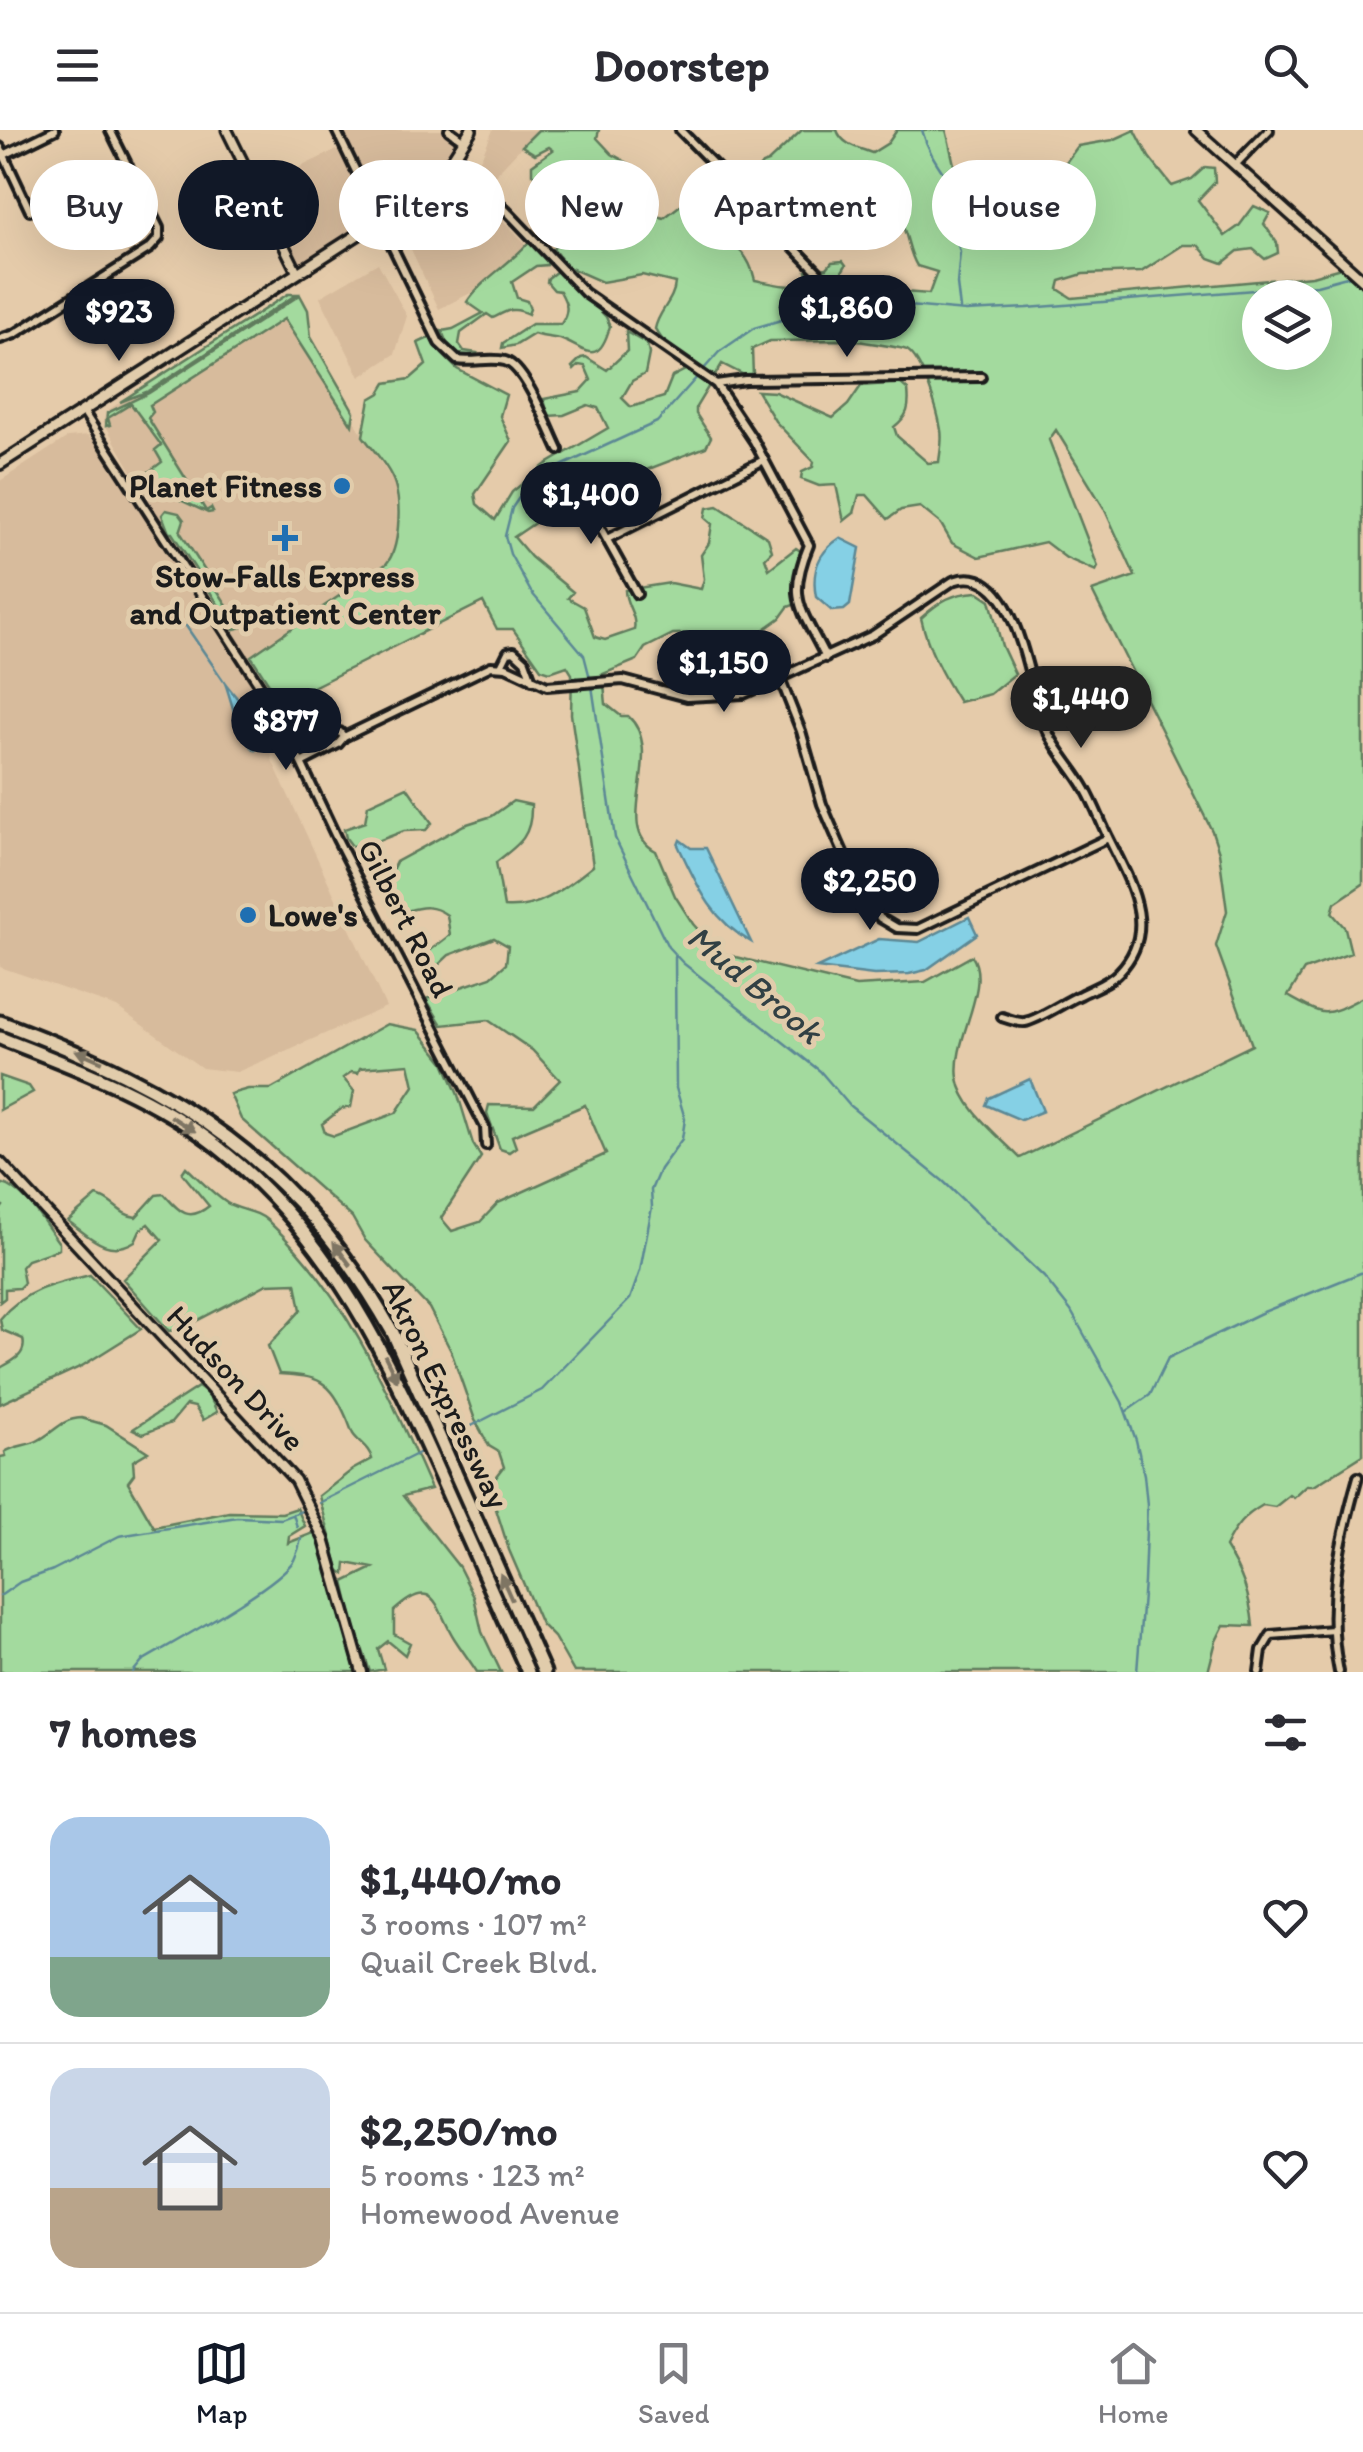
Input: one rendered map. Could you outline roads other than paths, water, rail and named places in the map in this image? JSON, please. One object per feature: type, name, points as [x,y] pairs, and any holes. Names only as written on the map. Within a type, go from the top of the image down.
[{"type":"highway","name":"Akron Expressway","points":[[0,1022],[91,1056],[186,1106],[234,1141],[308,1210],[342,1252],[394,1333],[544,1672]]},
{"type":"highway","name":"Akron Expressway","points":[[0,1038],[88,1072],[216,1145],[262,1186],[312,1242],[383,1350],[528,1672]]},
{"type":"main road","points":[[452,160],[470,130]]},
{"type":"main road","points":[[0,464],[339,246]]},
{"type":"street","points":[[30,211],[1,153],[55,130]]},
{"type":"street","points":[[0,338],[15,334],[150,248],[159,238],[159,228],[110,130]]},
{"type":"street","points":[[227,130],[297,272]]},
{"type":"street","points":[[336,130],[351,160]]},
{"type":"street","points":[[448,130],[464,142]]},
{"type":"street","points":[[680,130],[818,272]]},
{"type":"street","points":[[1196,130],[1363,280]]},
{"type":"street","points":[[1235,165],[1268,130]]},
{"type":"street","points":[[455,157],[586,293],[713,382],[764,460],[809,545],[797,574],[796,590],[826,658]]},
{"type":"street","points":[[395,250],[446,352],[465,362],[504,361],[514,365],[559,450]]},
{"type":"street","points":[[713,382],[981,377]]},
{"type":"street","name":"Gilbert Road","points":[[83,411],[262,689],[295,749],[485,1127],[486,1146]]},
{"type":"street","points":[[606,538],[764,460]]},
{"type":"street","points":[[576,484],[637,594]]},
{"type":"street","points":[[301,763],[344,737],[491,666],[501,666],[546,686],[622,680],[687,697],[744,694],[873,634],[954,581],[970,578],[985,583],[1005,604],[1022,644],[1035,704],[1047,732],[1086,790],[1140,909],[1140,932],[1132,954],[1118,974],[1024,1022],[1002,1017]]},
{"type":"street","points":[[501,666],[508,652],[514,651],[525,660],[532,680]]},
{"type":"street","points":[[780,678],[836,838],[872,906],[888,924],[918,929],[1108,838]]},
{"type":"street","points":[[295,749],[331,732],[340,732],[344,737]]},
{"type":"street","name":"Hudson Drive","points":[[0,1162],[296,1480],[324,1540],[362,1672]]},
{"type":"street","points":[[1339,1672],[1333,1630],[1336,1575],[1358,1477]]},
{"type":"street","points":[[1259,1672],[1262,1650],[1271,1636],[1333,1630]]},
{"type":"water","points":[[840,538],[860,548],[850,605],[832,611],[816,597],[815,579],[821,556]]},
{"type":"water","points":[[225,683],[258,724],[261,745],[255,750],[240,728]]},
{"type":"water","points":[[680,840],[691,848],[706,848],[751,942],[715,912],[692,874],[678,845]]},
{"type":"water","points":[[969,917],[977,934],[926,970],[874,975],[817,968],[879,939],[919,942]]},
{"type":"water","points":[[1030,1079],[1043,1111],[1021,1120],[986,1105],[989,1098]]},
{"type":"waterway","points":[[922,130],[963,208],[954,231],[960,252],[960,309]]},
{"type":"waterway","name":"Mud Brook","points":[[703,370],[719,352],[754,328],[825,307],[886,304],[966,311],[1027,308],[1317,285],[1354,275]]},
{"type":"waterway","name":"Mud Brook","points":[[698,376],[657,422],[531,480],[512,508],[505,536],[510,554],[531,592],[584,655],[615,838],[668,947],[820,1071],[850,1106],[943,1181],[1044,1277],[1071,1311],[1122,1402],[1144,1475],[1147,1505],[1137,1672]]},
{"type":"waterway","points":[[186,626],[225,683]]},
{"type":"waterway","points":[[446,1439],[542,1390],[630,1299],[640,1271],[652,1207],[651,1190],[660,1169],[682,1139],[685,1119],[676,1088],[675,955]]},
{"type":"waterway","points":[[1127,1411],[1150,1395],[1168,1358],[1261,1313],[1363,1272]]},
{"type":"waterway","points":[[319,1503],[425,1450]]},
{"type":"waterway","points":[[0,1596],[20,1582],[53,1570],[119,1536],[237,1517],[281,1519],[305,1510]]},
{"type":"waterway","points":[[293,1514],[297,1527]]},
{"type":"waterway","points":[[133,1672],[142,1661],[268,1584],[294,1560],[301,1539]]},
{"type":"place","name":"Planet Fitness","points":[[342,486]]},
{"type":"place","name":"Stow-Falls Express and Outpatient Center","points":[[285,538]]},
{"type":"place","name":"Lowe's","points":[[248,915]]}]
